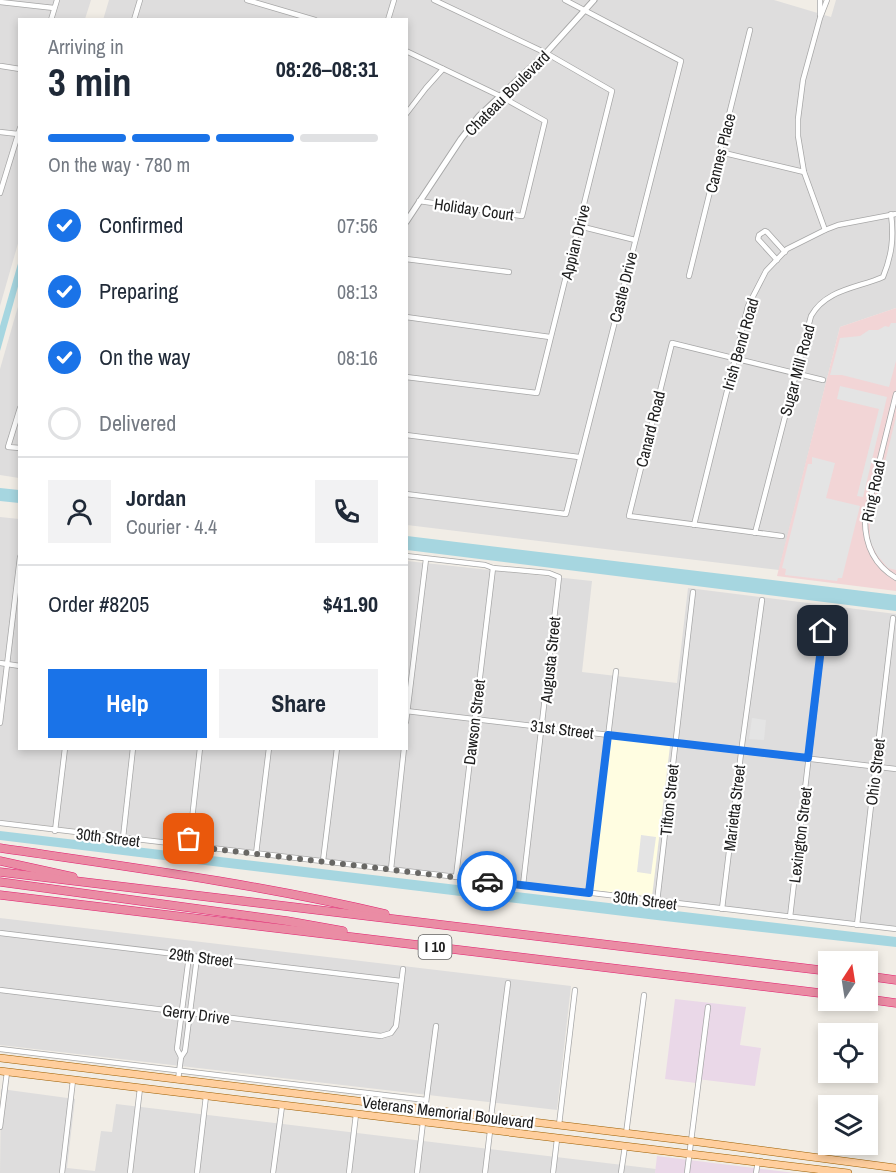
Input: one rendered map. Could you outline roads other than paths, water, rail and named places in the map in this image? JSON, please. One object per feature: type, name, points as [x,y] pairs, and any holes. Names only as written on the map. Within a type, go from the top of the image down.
[{"type":"highway","points":[[0,848],[304,896],[421,923]]},
{"type":"highway","points":[[0,861],[98,883]]},
{"type":"highway","name":"I 10","points":[[0,872],[818,971]]},
{"type":"highway","points":[[0,882],[287,921],[405,943]]},
{"type":"highway","name":"I 10","points":[[0,895],[818,993]]},
{"type":"highway","points":[[0,901],[15,902],[25,899]]},
{"type":"highway","points":[[878,978],[896,980]]},
{"type":"highway","points":[[878,1001],[896,1003]]},
{"type":"main road","name":"Veterans Memorial Boulevard","points":[[2,1059],[692,1141],[896,1168]]},
{"type":"main road","name":"Veterans Memorial Boulevard","points":[[3,1072],[848,1173]]},
{"type":"main road","points":[[95,1083],[98,1076],[103,1075],[146,1076]]},
{"type":"main road","points":[[217,1097],[243,1097],[249,1093],[250,1089]]},
{"type":"main road","points":[[259,1103],[264,1095],[301,1095]]},
{"type":"main road","points":[[366,1116],[372,1109],[416,1109]]},
{"type":"main road","points":[[475,1129],[481,1120],[527,1122]]},
{"type":"main road","points":[[586,1142],[594,1135],[595,1130]]},
{"type":"main road","points":[[608,1144],[608,1137],[616,1133]]},
{"type":"street","points":[[52,18],[57,0]]},
{"type":"street","points":[[136,18],[140,0]]},
{"type":"street","points":[[247,0],[308,18]]},
{"type":"street","points":[[389,18],[394,0]]},
{"type":"street","points":[[434,0],[546,53]]},
{"type":"street","points":[[565,0],[585,11]]},
{"type":"street","name":"Chateau Boulevard","points":[[408,219],[461,139],[500,96],[546,53],[594,0]]},
{"type":"street","points":[[820,0],[820,18]]},
{"type":"street","points":[[825,230],[804,172],[798,136],[798,119],[803,80],[827,0]]},
{"type":"street","points":[[0,2],[54,8]]},
{"type":"street","name":"Castle Drive","points":[[408,494],[566,514],[681,61],[585,11]]},
{"type":"street","name":"Cannes Place","points":[[689,276],[750,30]]},
{"type":"street","points":[[408,52],[500,96]]},
{"type":"street","name":"Appian Drive","points":[[408,377],[537,393],[612,91],[546,53]]},
{"type":"street","points":[[1,66],[18,69]]},
{"type":"street","points":[[408,111],[443,69]]},
{"type":"street","name":"Holiday Court","points":[[419,201],[522,216],[545,121],[500,96]]},
{"type":"street","points":[[0,132],[18,131]]},
{"type":"street","points":[[0,193],[18,134]]},
{"type":"street","points":[[720,152],[804,172]]},
{"type":"street","name":"Irish Bend Road","points":[[694,525],[748,306],[766,271],[785,252],[825,230],[838,225],[893,214]]},
{"type":"street","name":"Sugar Mill Road","points":[[755,533],[811,316],[825,299],[840,291],[883,277],[892,251],[893,214]]},
{"type":"street","points":[[579,226],[634,240]]},
{"type":"street","points":[[777,260],[758,239],[759,235],[767,232],[785,252]]},
{"type":"street","points":[[408,259],[509,272]]},
{"type":"street","points":[[408,317],[550,337]]},
{"type":"street","name":"Canard Road","points":[[694,525],[629,516],[672,343],[734,358]]},
{"type":"street","points":[[734,358],[823,380]]},
{"type":"street","name":"Ring Road","points":[[896,394],[865,520],[866,536],[873,557],[883,569],[896,578]]},
{"type":"street","points":[[18,414],[8,447],[18,448]]},
{"type":"street","points":[[408,435],[579,457]]},
{"type":"street","points":[[694,525],[782,536]]},
{"type":"street","points":[[408,556],[485,565],[493,568]]},
{"type":"street","points":[[408,703],[426,559]]},
{"type":"street","name":"Augusta Street","points":[[493,568],[549,573],[559,577],[523,885]]},
{"type":"street","name":"Dawson Street","points":[[456,877],[493,568]]},
{"type":"street","points":[[0,723],[18,573]]},
{"type":"street","name":"Tifton Street","points":[[657,902],[693,592]]},
{"type":"street","name":"Marietta Street","points":[[723,909],[741,750],[762,600]]},
{"type":"street","name":"Lexington Street","points":[[790,917],[826,610]]},
{"type":"street","name":"Ohio Street","points":[[857,925],[893,618]]},
{"type":"street","points":[[0,663],[18,666]]},
{"type":"street","points":[[589,893],[616,671]]},
{"type":"street","name":"31st Street","points":[[408,711],[896,769]]},
{"type":"street","points":[[55,831],[65,750]]},
{"type":"street","points":[[123,838],[133,750]]},
{"type":"street","points":[[189,846],[200,750]]},
{"type":"street","points":[[256,854],[269,750]]},
{"type":"street","points":[[323,861],[337,750]]},
{"type":"street","points":[[391,869],[404,750]]},
{"type":"street","name":"30th Street","points":[[0,823],[896,929]]},
{"type":"street","name":"29th Street","points":[[0,933],[401,981]]},
{"type":"street","points":[[181,1057],[177,1049],[189,956]]},
{"type":"street","points":[[178,1080],[181,1057],[185,1051],[197,957]]},
{"type":"street","points":[[401,981],[403,969]]},
{"type":"street","name":"Gerry Drive","points":[[0,990],[381,1036],[391,1034],[396,1026],[401,981]]},
{"type":"street","points":[[491,1117],[508,983]]},
{"type":"street","points":[[559,1125],[575,990]]},
{"type":"street","points":[[626,1134],[644,995]]},
{"type":"street","points":[[687,1173],[708,1007]]},
{"type":"street","points":[[425,1110],[436,1026]]},
{"type":"street","points":[[0,1049],[426,1100]]},
{"type":"street","points":[[0,1127],[3,1072]]},
{"type":"street","points":[[62,1173],[74,1080]]},
{"type":"street","points":[[130,1173],[140,1089]]},
{"type":"street","points":[[197,1173],[206,1096]]},
{"type":"street","points":[[273,1173],[282,1106]]},
{"type":"street","points":[[349,1173],[357,1114]]},
{"type":"street","points":[[417,1173],[423,1122]]},
{"type":"street","points":[[485,1173],[490,1131]]},
{"type":"street","points":[[553,1173],[557,1139]]},
{"type":"street","points":[[621,1173],[625,1146]]},
{"type":"street","points":[[756,1173],[758,1161]]},
{"type":"water","points":[[18,263],[18,287],[0,351],[0,326]]},
{"type":"water","points":[[0,488],[18,490],[18,503],[0,501]]},
{"type":"water","points":[[408,536],[896,595],[896,611],[408,550]]},
{"type":"water","points":[[0,831],[896,937],[896,947],[0,840]]}]
